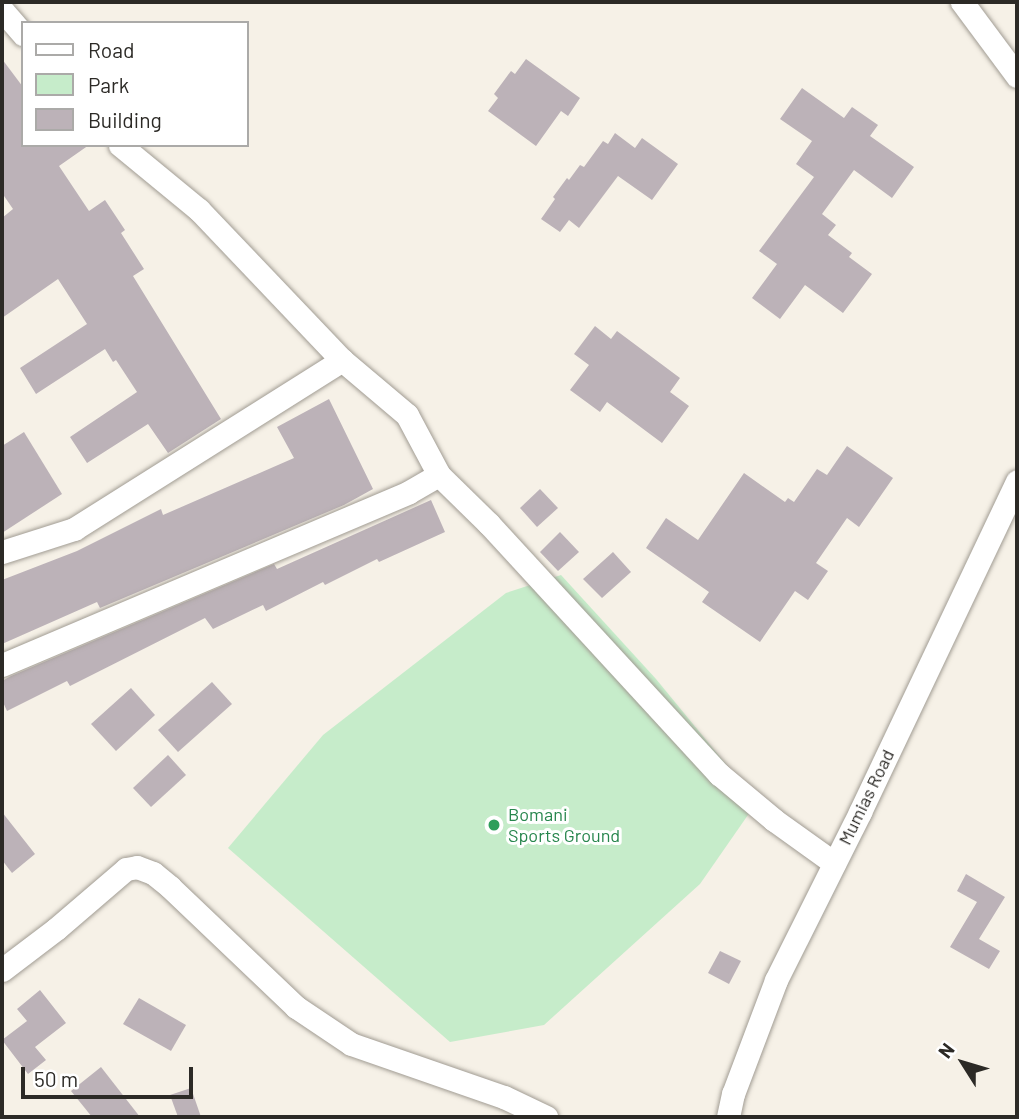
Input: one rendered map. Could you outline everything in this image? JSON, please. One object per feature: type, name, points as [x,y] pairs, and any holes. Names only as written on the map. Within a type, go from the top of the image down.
[{"type":"street","points":[[962,2],[1017,76]]},
{"type":"street","points":[[2,10],[21,32]]},
{"type":"street","points":[[122,147],[199,210],[342,359],[407,415],[439,475],[489,524],[719,774],[774,820],[834,863]]},
{"type":"street","points":[[2,552],[74,529],[342,359]]},
{"type":"street","points":[[2,665],[409,492],[439,475]]},
{"type":"street","name":"Mumias Road","points":[[728,1117],[733,1094],[776,980],[1017,481]]},
{"type":"street","points":[[2,970],[56,929],[126,869],[137,867],[153,873],[170,887],[296,1007],[351,1045],[504,1097],[547,1117]]},
{"type":"green space","name":"Bomani Sports Ground","points":[[561,575],[656,679],[757,802],[700,884],[544,1025],[450,1042],[228,848],[323,735],[506,593]]},
{"type":"building","points":[[2,59],[21,84],[21,147],[86,147],[59,166],[89,211],[105,200],[125,230],[121,233],[144,269],[133,276],[221,419],[168,453],[148,424],[87,463],[70,437],[137,392],[116,360],[113,362],[105,349],[36,394],[20,368],[87,324],[58,279],[2,318],[2,218],[13,209],[2,193]]},
{"type":"building","points":[[526,59],[580,98],[568,116],[561,111],[536,146],[488,111],[498,98],[494,94],[511,71],[515,74]]},
{"type":"building","points":[[802,88],[844,118],[852,107],[878,125],[870,136],[914,167],[892,198],[854,170],[822,214],[836,225],[828,235],[852,253],[849,257],[872,274],[843,313],[805,285],[780,319],[752,298],[777,264],[759,251],[814,177],[796,164],[812,141],[780,119]]},
{"type":"building","points":[[615,133],[635,148],[642,138],[678,164],[652,200],[618,176],[579,228],[569,220],[560,232],[541,219],[567,178],[569,180],[580,165],[584,167],[603,141],[608,144]]},
{"type":"building","points":[[595,326],[611,339],[617,331],[680,378],[670,392],[689,406],[662,443],[607,402],[600,412],[570,390],[589,365],[574,354]]},
{"type":"building","points":[[329,399],[373,489],[344,505],[100,608],[97,602],[2,644],[2,580],[77,551],[161,509],[163,515],[294,458],[277,427]]},
{"type":"building","points":[[24,432],[62,494],[2,533],[2,446]]},
{"type":"building","points":[[847,446],[893,478],[859,527],[847,518],[816,563],[828,571],[808,600],[795,591],[760,642],[702,602],[709,592],[646,548],[666,518],[698,540],[744,473],[785,502],[788,498],[794,502],[817,469],[827,475]]},
{"type":"building","points":[[540,489],[558,508],[537,527],[520,508]]},
{"type":"building","points":[[431,500],[445,532],[379,562],[377,559],[325,585],[323,582],[266,611],[263,605],[213,629],[205,618],[70,686],[67,681],[7,711],[2,700],[2,681],[11,676],[274,564],[277,569]]},
{"type":"building","points":[[560,532],[579,552],[558,571],[540,552]]},
{"type":"building","points":[[613,552],[631,572],[602,598],[583,579]]},
{"type":"building","points":[[212,682],[232,704],[178,752],[158,730]]},
{"type":"building","points":[[131,688],[155,715],[116,751],[91,724]]},
{"type":"building","points":[[168,755],[186,775],[151,807],[133,788]]},
{"type":"building","points":[[2,812],[35,854],[12,873],[2,860]]},
{"type":"building","points":[[966,874],[1005,897],[979,939],[1000,951],[989,969],[950,947],[977,902],[957,891]]},
{"type":"building","points":[[720,951],[741,961],[729,984],[708,973]]},
{"type":"building","points":[[40,990],[66,1023],[35,1047],[46,1060],[28,1074],[2,1040],[27,1021],[17,1009]]},
{"type":"building","points":[[139,998],[186,1025],[171,1051],[123,1024]]},
{"type":"building","points":[[101,1067],[140,1117],[92,1117],[71,1091]]},
{"type":"building","points":[[191,1088],[201,1117],[178,1117],[170,1095]]},
{"type":"place","name":"Bomani Sports Ground","points":[[494,825]]}]
